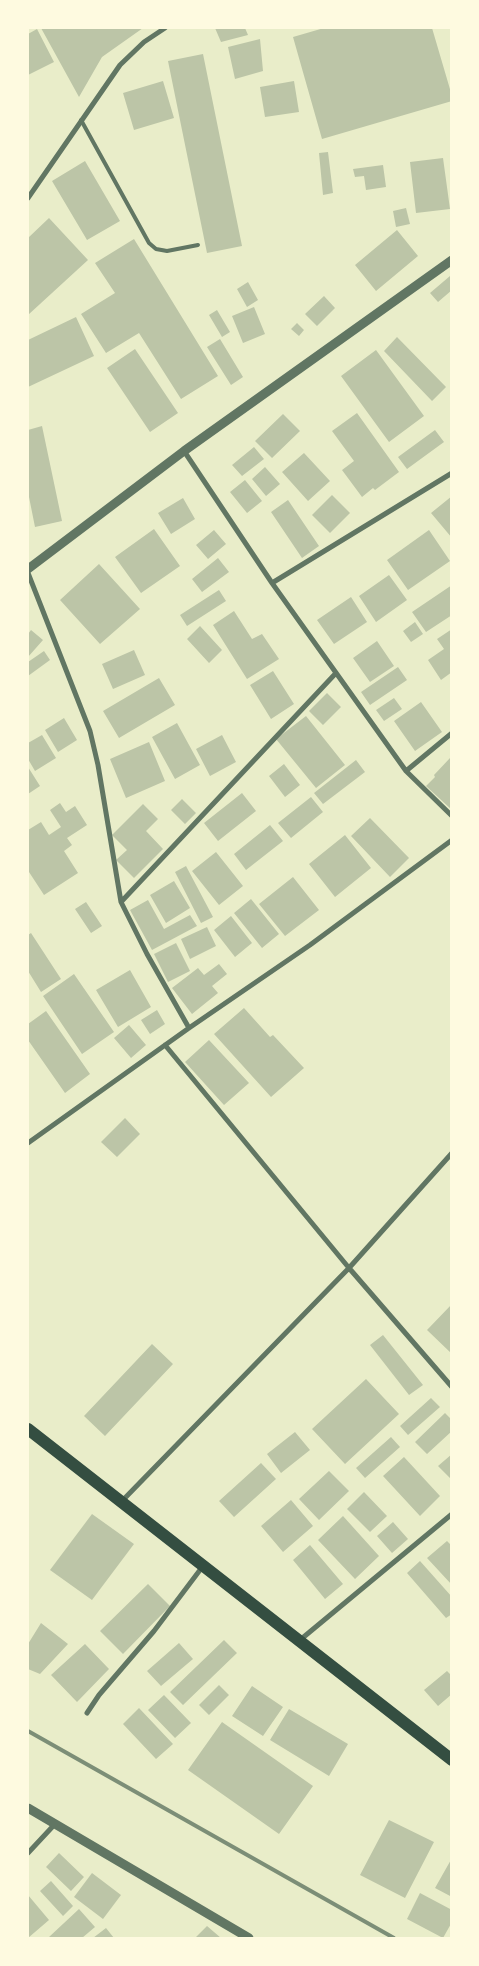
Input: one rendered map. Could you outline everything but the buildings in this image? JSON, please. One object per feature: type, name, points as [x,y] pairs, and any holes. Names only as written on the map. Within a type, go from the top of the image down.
[{"type":"main road","points":[[28,1429],[452,1760]]},
{"type":"street","points":[[28,198],[120,65],[144,42],[166,28]]},
{"type":"street","points":[[189,1028],[147,954],[122,902],[98,765],[90,731],[28,571],[184,451],[452,260]]},
{"type":"street","points":[[184,451],[272,583],[406,771],[452,816]]},
{"type":"street","points":[[272,583],[452,473]]},
{"type":"street","points":[[122,902],[336,674]]},
{"type":"street","points":[[406,771],[452,733]]},
{"type":"street","points":[[28,1143],[189,1028],[310,945],[452,840]]},
{"type":"street","points":[[165,1045],[349,1268],[452,1387]]},
{"type":"street","points":[[121,1502],[349,1268],[452,1152]]},
{"type":"street","points":[[299,1641],[452,1514]]},
{"type":"street","points":[[87,1713],[99,1695],[154,1631],[203,1566]]},
{"type":"street","points":[[28,1808],[249,1938]]},
{"type":"street","points":[[28,1853],[55,1824]]},
{"type":"lane","points":[[82,120],[149,243],[156,249],[167,251],[198,245]]},
{"type":"railway","points":[[28,1731],[394,1938]]}]
